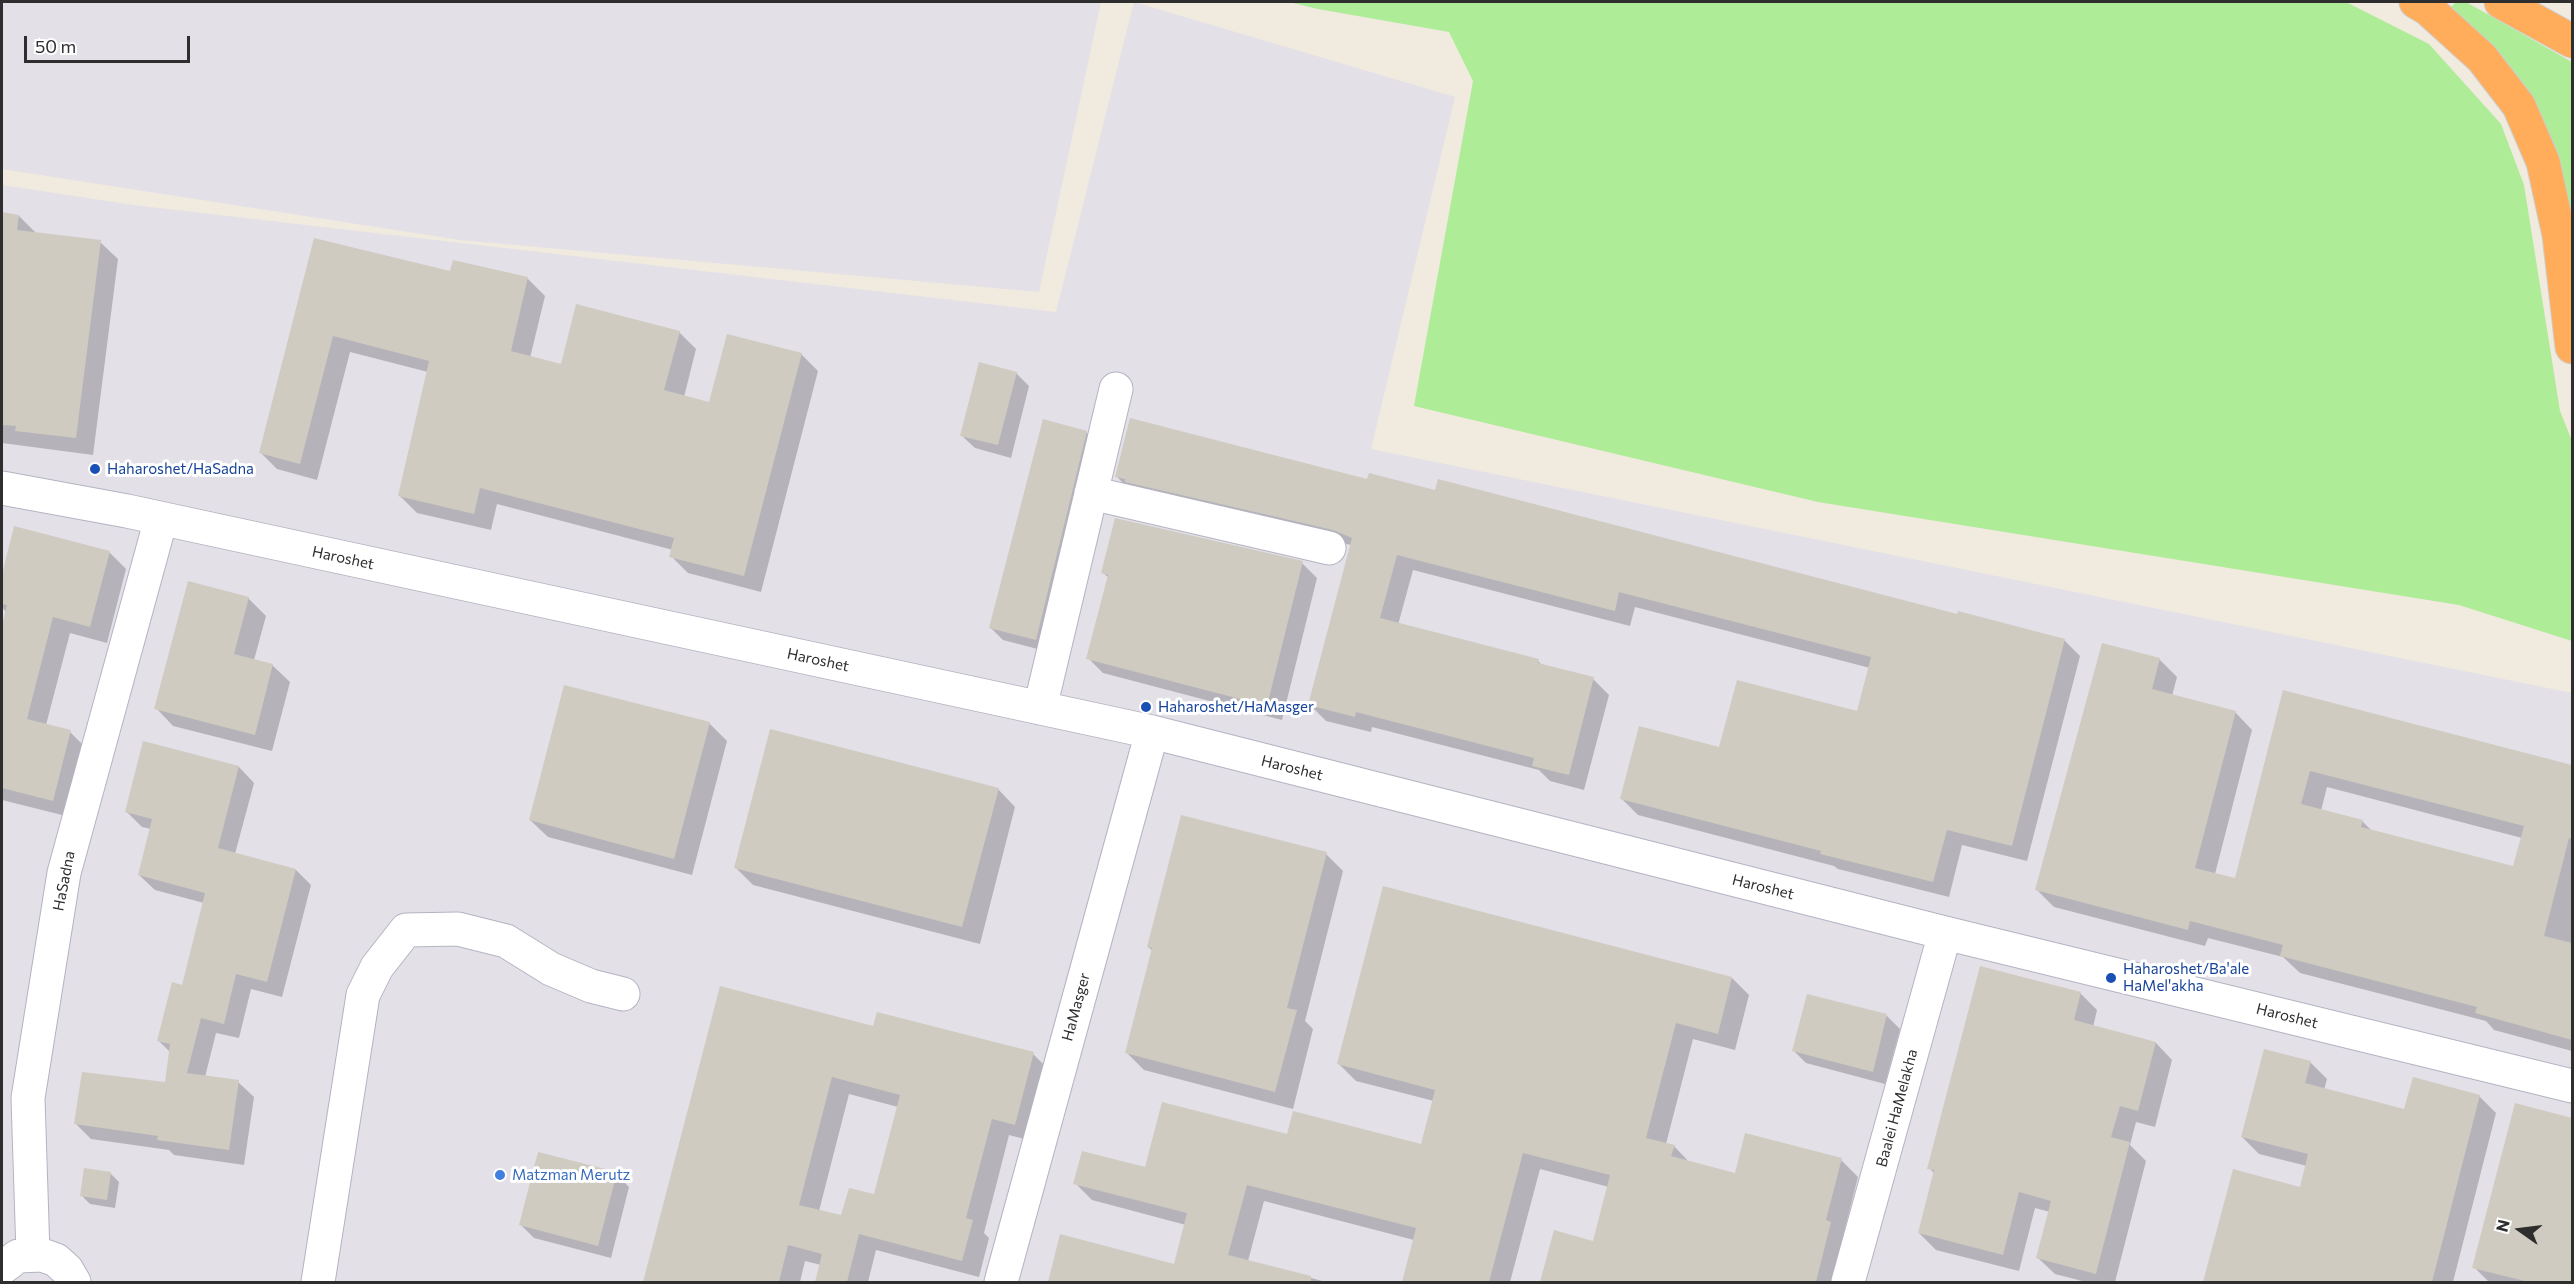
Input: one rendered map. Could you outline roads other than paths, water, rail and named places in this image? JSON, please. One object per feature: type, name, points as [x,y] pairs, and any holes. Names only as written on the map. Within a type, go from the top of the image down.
[{"type":"highway","points":[[2416,2],[2428,9],[2482,58],[2519,106],[2543,162],[2559,235],[2572,347]]},
{"type":"highway","points":[[2501,2],[2572,41]]},
{"type":"street","points":[[1040,708],[1116,389]]},
{"type":"street","name":"Haroshet","points":[[2,488],[161,519],[1152,732],[1945,933],[2572,1086]]},
{"type":"street","points":[[1091,493],[1329,548]]},
{"type":"street","name":"HaSadna","points":[[33,1254],[28,1098],[64,873],[161,519]]},
{"type":"street","name":"HaMasger","points":[[1001,1282],[1152,732]]},
{"type":"street","points":[[318,1282],[363,995],[376,967],[406,930],[458,929],[506,941],[550,969],[591,986],[623,994]]},
{"type":"street","name":"Baalei HaMelakha","points":[[1848,1282],[1945,933]]},
{"type":"street","points":[[2,1268],[18,1256],[33,1254],[56,1260],[67,1270],[74,1282]]},
{"type":"place","name":"Haharoshet/HaSadna","points":[[95,469]]},
{"type":"place","name":"Haharoshet/HaMasger","points":[[1146,707]]},
{"type":"place","name":"Haharoshet/Ba'ale HaMel'akha","points":[[2111,978]]},
{"type":"place","name":"Matzman Merutz","points":[[500,1175]]}]
